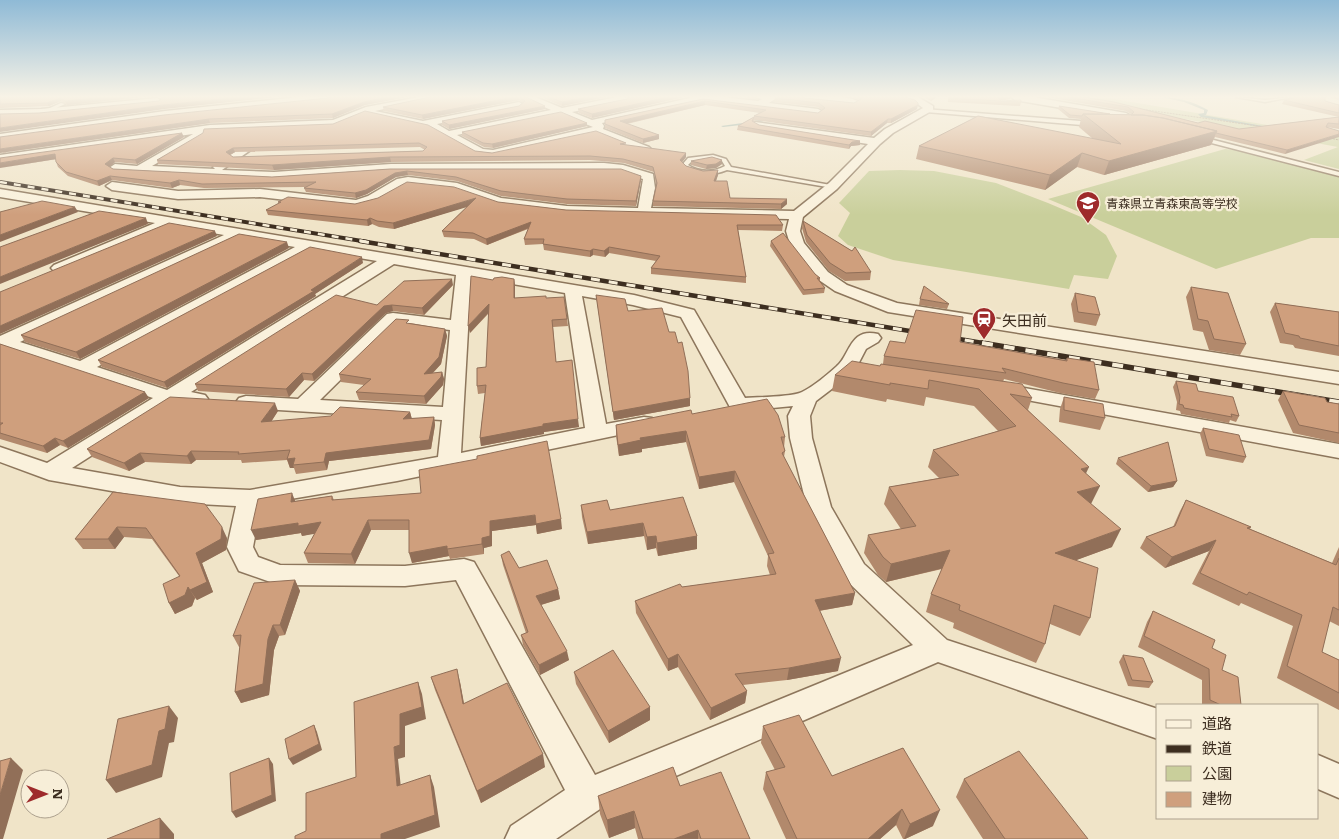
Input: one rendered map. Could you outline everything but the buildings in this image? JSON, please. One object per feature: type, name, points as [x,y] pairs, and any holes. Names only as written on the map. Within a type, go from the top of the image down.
[{"type":"street","points":[[0,138],[13,136]]},
{"type":"street","points":[[0,158],[153,136]]},
{"type":"street","points":[[142,168],[196,136]]},
{"type":"street","points":[[219,167],[265,136]]},
{"type":"street","points":[[452,136],[480,152],[493,153],[559,136]]},
{"type":"street","points":[[617,136],[646,149]]},
{"type":"street","points":[[838,136],[876,142]]},
{"type":"street","points":[[884,136],[833,186],[797,215],[793,231],[797,244],[822,275],[841,288],[894,308],[1339,378]]},
{"type":"street","points":[[535,143],[577,163],[604,167]]},
{"type":"street","points":[[235,157],[253,156]]},
{"type":"street","points":[[114,168],[274,176],[391,168],[623,168],[649,177],[649,188],[644,211]]},
{"type":"street","points":[[112,186],[178,195],[260,193],[356,204],[373,199],[401,182],[408,181],[457,186],[499,202],[568,210],[797,215]]},
{"type":"street","points":[[0,193],[634,300],[688,314],[728,407],[807,398],[857,369],[858,346],[872,338]]},
{"type":"street","points":[[16,208],[41,200]]},
{"type":"street","points":[[73,221],[100,210]]},
{"type":"street","points":[[45,274],[170,222]]},
{"type":"street","points":[[2,342],[238,234]]},
{"type":"street","points":[[82,368],[309,246]]},
{"type":"street","points":[[48,472],[390,260]]},
{"type":"street","points":[[449,463],[464,271]]},
{"type":"street","points":[[573,290],[597,433]]},
{"type":"street","points":[[303,405],[393,318],[459,326]]},
{"type":"street","points":[[2,342],[169,397],[452,414]]},
{"type":"street","points":[[985,388],[1339,451]]},
{"type":"street","points":[[807,398],[799,416],[801,438],[819,508],[854,571],[937,649],[1156,723]]},
{"type":"street","points":[[0,454],[48,472],[180,496],[250,498],[449,463],[660,419]]},
{"type":"street","points":[[250,498],[240,547],[248,564],[279,575],[406,576],[464,569],[587,796]]},
{"type":"street","points":[[524,839],[587,796],[937,649]]},
{"type":"street","points":[[1319,772],[1339,781]]},
{"type":"lane","points":[[1191,136],[1339,174]]},
{"type":"lane","points":[[727,168],[729,164],[727,162],[707,157],[690,159],[684,165],[689,169],[706,172],[727,168],[833,186]]},
{"type":"path","points":[[1330,138],[1339,140]]},
{"type":"green space","points":[[1279,136],[1339,137],[1339,169],[1304,160],[1338,147]]},
{"type":"green space","points":[[1225,149],[1237,150],[1339,177],[1339,238],[1311,238],[1216,269],[1048,199]]},
{"type":"green space","points":[[869,171],[934,171],[996,183],[1081,217],[1106,235],[1117,256],[1108,279],[1074,275],[1069,289],[893,260],[848,245],[838,236],[850,213],[839,203]]},
{"type":"railway","points":[[0,182],[368,242]]},
{"type":"railway","points":[[360,241],[922,333]]},
{"type":"railway","points":[[947,337],[989,344]]},
{"type":"railway","points":[[982,343],[1339,402]]},
{"type":"place","name":"青森県立青森東高等学校","points":[[1088,224]]},
{"type":"place","name":"矢田前","points":[[984,340]]}]
